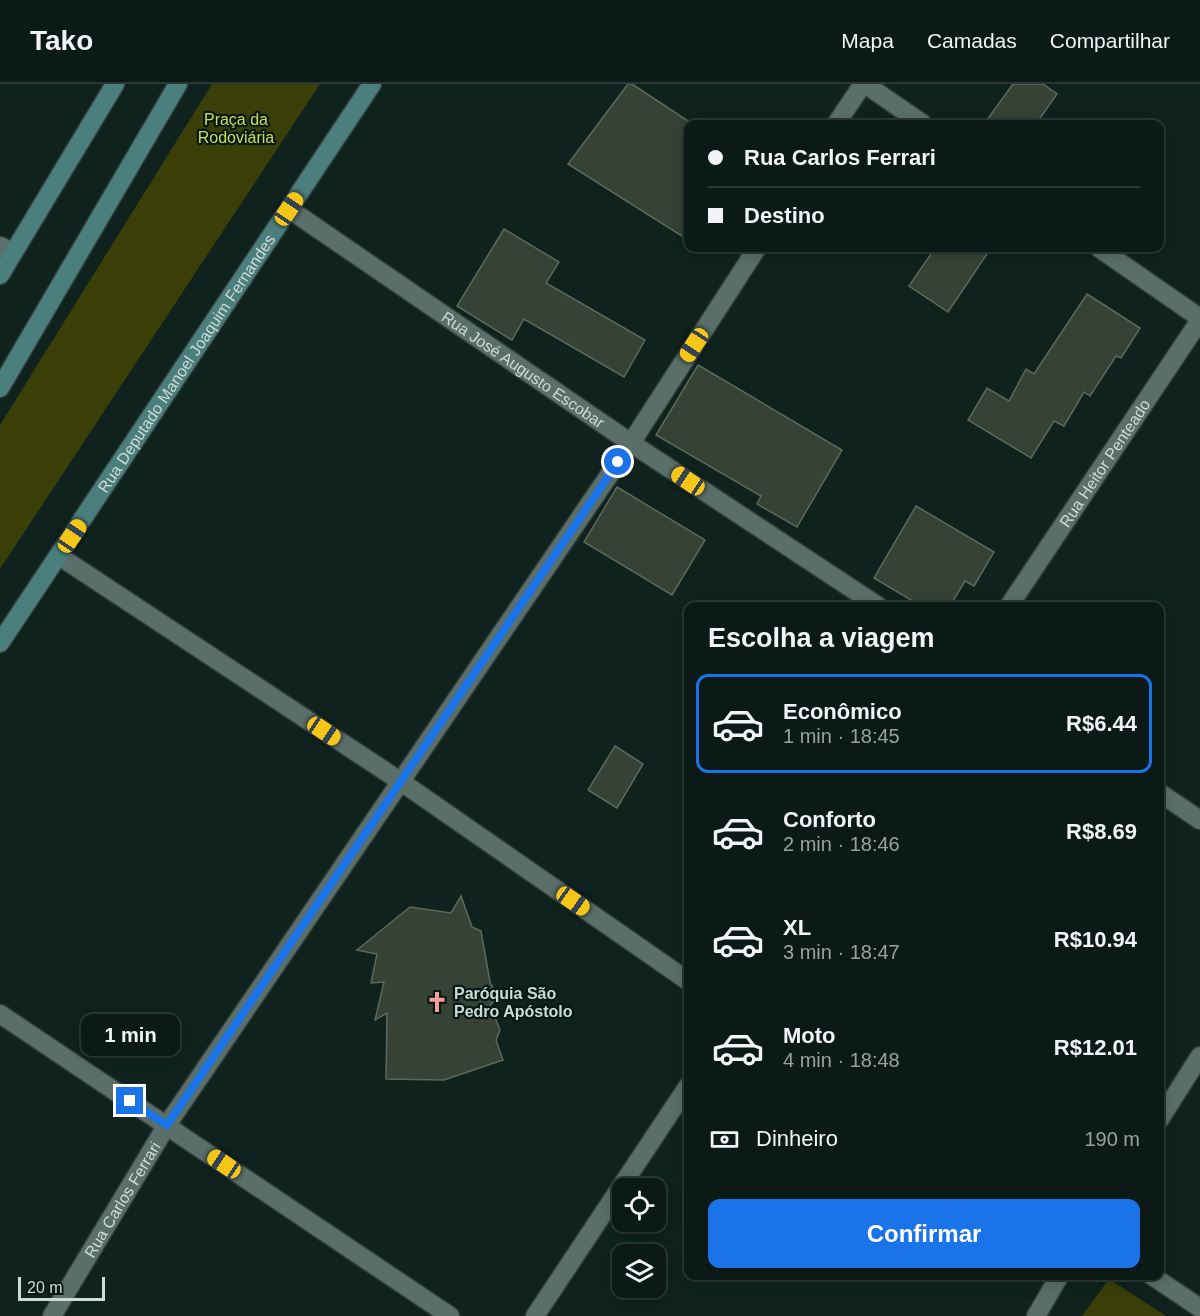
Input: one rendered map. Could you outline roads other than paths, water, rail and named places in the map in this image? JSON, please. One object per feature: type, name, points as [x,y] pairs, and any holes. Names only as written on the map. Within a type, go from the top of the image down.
[{"type":"main road","points":[[0,275],[6,249],[115,84]]},
{"type":"main road","points":[[0,388],[178,84]]},
{"type":"main road","name":"Rua Deputado Manoel Joaquim Fernandes","points":[[0,643],[372,84]]},
{"type":"street","points":[[839,120],[864,84],[917,120]]},
{"type":"street","name":"Rua José Augusto Escobar","points":[[289,209],[631,443],[872,602]]},
{"type":"street","name":"Rua Carlos Ferrari","points":[[51,1316],[167,1125],[631,443],[754,252]]},
{"type":"street","points":[[1105,252],[1200,319]]},
{"type":"street","name":"Rua Heitor Penteado","points":[[1012,602],[1200,319]]},
{"type":"street","points":[[59,556],[400,781],[684,978]]},
{"type":"street","points":[[1164,796],[1200,820]]},
{"type":"street","points":[[0,1014],[450,1316]]},
{"type":"street","points":[[1164,1113],[1200,1056]]},
{"type":"street","points":[[535,1316],[684,1092]]},
{"type":"street","points":[[1036,1316],[1057,1280]]},
{"type":"street","points":[[1158,1280],[1200,1308]]},
{"type":"place","name":"Paróquia São Pedro Apóstolo","points":[[437,1002]]},
{"type":"park label","name":"Praça da Rodoviária","points":[[236,128]]}]
